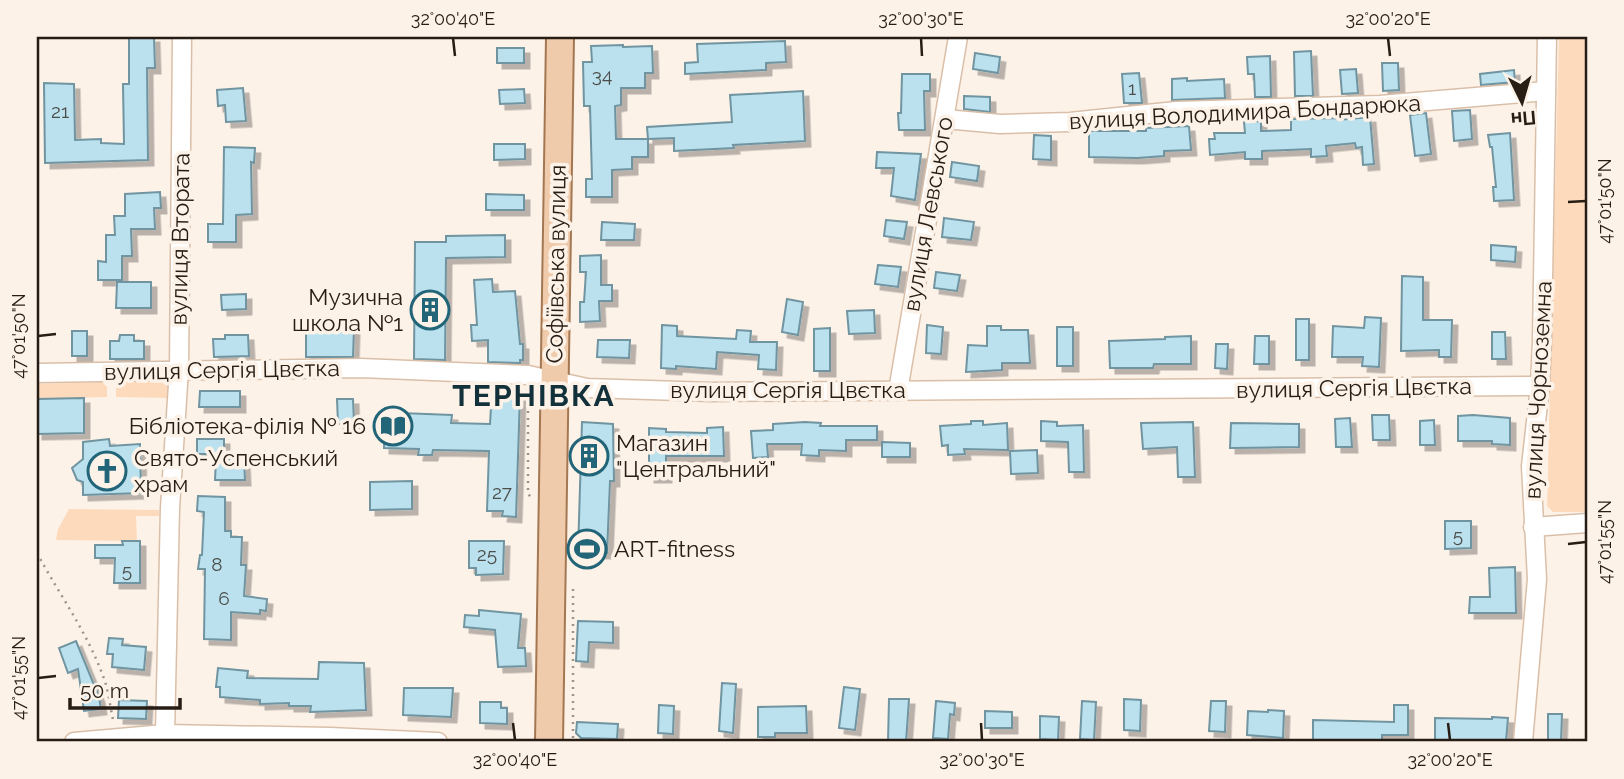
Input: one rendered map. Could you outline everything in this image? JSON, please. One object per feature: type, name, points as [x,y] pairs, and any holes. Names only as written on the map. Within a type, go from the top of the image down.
[{"type":"main road","name":"Софіївська вулиця","points":[[549,742],[560,37]]},
{"type":"street","name":"вулиця Втората","points":[[165,734],[170,508],[178,369],[183,37]]},
{"type":"street","name":"вулиця Левського","points":[[898,391],[958,37]]},
{"type":"street","name":"вулиця Чорноземна","points":[[1523,742],[1537,579],[1531,466],[1540,386],[1547,37]]},
{"type":"street","name":"вулиця Володимира Бондарюка","points":[[945,119],[1000,124],[1070,122],[1176,111],[1380,105],[1546,91]]},
{"type":"street","name":"вулиця Сергія Цвєтка","points":[[37,373],[361,368],[528,375],[587,388],[711,392],[1540,386]]},
{"type":"street","points":[[1533,527],[1587,523]]},
{"type":"street","points":[[74,742],[165,734],[438,742]]},
{"type":"path","points":[[37,553],[82,629],[104,678],[123,739]]},
{"type":"shaded area","points":[[1559,37],[1587,37],[1587,512],[1553,512],[1547,506]]},
{"type":"shaded area","points":[[165,380],[170,398],[116,397],[116,388],[122,382]]},
{"type":"shaded area","points":[[102,382],[107,387],[107,397],[37,399],[37,384]]},
{"type":"shaded area","points":[[69,509],[159,510],[159,516],[136,516],[137,541],[56,540],[58,529]]},
{"type":"building","points":[[129,37],[154,37],[155,68],[147,68],[148,160],[45,163],[44,83],[74,84],[75,140],[101,139],[101,143],[124,144],[123,84],[129,84]]},
{"type":"building","points":[[785,41],[786,62],[766,63],[766,70],[685,74],[685,63],[698,62],[697,44]]},
{"type":"building","points":[[591,46],[652,46],[653,73],[645,73],[645,88],[621,88],[621,105],[615,106],[616,139],[648,139],[648,157],[632,157],[632,169],[612,170],[612,197],[586,197],[586,179],[592,179],[590,106],[584,106],[583,62],[592,62]]},
{"type":"building","points":[[497,48],[524,48],[524,63],[497,63]]},
{"type":"building","points":[[1311,51],[1313,96],[1295,96],[1294,52]]},
{"type":"building","points":[[975,53],[1000,57],[998,73],[973,69]]},
{"type":"building","points":[[1270,56],[1271,97],[1255,97],[1254,74],[1248,74],[1247,57]]},
{"type":"building","points":[[1382,63],[1398,63],[1399,90],[1383,91]]},
{"type":"building","points":[[1356,69],[1358,93],[1342,94],[1340,70]]},
{"type":"building","points":[[1514,70],[1515,82],[1481,85],[1480,74]]},
{"type":"building","points":[[1139,73],[1142,103],[1124,103],[1122,74]]},
{"type":"building","points":[[902,74],[930,74],[930,91],[924,91],[925,130],[899,130]]},
{"type":"building","points":[[1187,78],[1187,81],[1224,79],[1225,98],[1172,100],[1172,79]]},
{"type":"building","points":[[243,88],[246,121],[226,122],[225,105],[218,106],[217,90]]},
{"type":"building","points":[[524,89],[525,103],[500,104],[499,90]]},
{"type":"building","points":[[803,91],[805,141],[674,151],[674,138],[648,139],[647,127],[732,122],[730,95]]},
{"type":"building","points":[[964,96],[990,97],[990,112],[964,109]]},
{"type":"building","points":[[1470,110],[1472,139],[1454,141],[1452,111]]},
{"type":"building","points":[[1426,113],[1431,154],[1415,156],[1410,115]]},
{"type":"building","points":[[1370,117],[1374,164],[1363,165],[1362,147],[1356,148],[1355,143],[1326,146],[1327,156],[1311,157],[1311,149],[1262,151],[1262,159],[1245,159],[1245,152],[1210,155],[1209,139],[1215,139],[1214,133],[1245,133],[1244,122],[1261,121],[1261,131],[1291,130],[1291,119],[1338,120]]},
{"type":"building","points":[[1189,126],[1191,150],[1164,151],[1164,156],[1137,158],[1089,157],[1089,131],[1146,131],[1146,128]]},
{"type":"building","points":[[1510,133],[1514,200],[1494,201],[1493,187],[1496,187],[1492,147],[1488,135]]},
{"type":"building","points":[[1034,135],[1051,136],[1051,160],[1033,159]]},
{"type":"building","points":[[494,144],[525,144],[525,159],[494,160]]},
{"type":"building","points":[[224,147],[255,148],[254,163],[251,162],[252,214],[236,215],[236,242],[208,242],[208,224],[223,224]]},
{"type":"building","points":[[877,152],[921,154],[915,200],[891,196],[894,168],[876,168]]},
{"type":"building","points":[[952,162],[979,166],[977,181],[950,177]]},
{"type":"building","points":[[160,192],[161,208],[154,208],[155,229],[131,229],[132,256],[122,256],[122,280],[98,280],[98,261],[106,262],[106,235],[115,235],[114,216],[125,216],[125,194]]},
{"type":"building","points":[[486,194],[524,195],[524,210],[486,210]]},
{"type":"building","points":[[944,218],[974,222],[971,240],[942,237]]},
{"type":"building","points":[[886,220],[907,222],[904,239],[884,236]]},
{"type":"building","points":[[602,222],[635,224],[634,240],[601,240]]},
{"type":"building","name":"Музична школа №1","points":[[505,235],[505,257],[446,258],[445,360],[414,359],[415,242],[446,242],[446,236]]},
{"type":"building","points":[[1491,245],[1516,247],[1515,262],[1491,260]]},
{"type":"building","points":[[601,255],[601,285],[612,285],[612,301],[599,301],[600,321],[580,322],[580,302],[584,302],[586,272],[580,272],[580,256]]},
{"type":"building","points":[[878,265],[901,267],[898,287],[875,284]]},
{"type":"building","points":[[936,272],[960,275],[957,291],[934,288]]},
{"type":"building","points":[[1402,276],[1423,277],[1423,320],[1452,320],[1451,357],[1439,357],[1439,350],[1401,351]]},
{"type":"building","points":[[492,279],[493,292],[515,291],[520,344],[523,344],[523,360],[520,360],[520,363],[488,362],[488,340],[472,341],[471,325],[477,325],[474,280]]},
{"type":"building","points":[[117,282],[151,282],[151,308],[116,308]]},
{"type":"building","points":[[246,294],[246,309],[222,310],[221,295]]},
{"type":"building","points":[[787,299],[803,302],[798,335],[782,332]]},
{"type":"building","points":[[874,310],[875,333],[849,334],[847,311]]},
{"type":"building","points":[[1365,317],[1381,318],[1379,367],[1362,366],[1363,357],[1332,357],[1333,326],[1364,328]]},
{"type":"building","points":[[1296,319],[1309,319],[1309,360],[1296,360]]},
{"type":"building","points":[[662,325],[677,326],[677,336],[736,339],[737,330],[751,331],[750,342],[777,342],[776,370],[758,369],[759,355],[717,352],[716,369],[676,366],[676,369],[661,368]]},
{"type":"building","points":[[927,325],[943,327],[941,354],[926,353]]},
{"type":"building","points":[[987,326],[1001,326],[1001,330],[1028,330],[1030,363],[1002,363],[1002,370],[966,372],[968,345],[987,346]]},
{"type":"building","points":[[338,327],[354,328],[353,357],[306,357],[306,331],[338,331]]},
{"type":"building","points":[[1057,327],[1073,327],[1073,366],[1057,366]]},
{"type":"building","points":[[830,328],[830,371],[814,371],[814,329]]},
{"type":"building","points":[[72,331],[87,331],[87,356],[72,356]]},
{"type":"building","points":[[1492,332],[1505,332],[1506,359],[1492,359]]},
{"type":"building","points":[[120,335],[134,335],[134,341],[144,341],[144,359],[110,359],[110,341],[119,341]]},
{"type":"building","points":[[225,335],[248,335],[249,356],[214,357],[213,339],[225,339]]},
{"type":"building","points":[[1191,336],[1191,364],[1154,364],[1153,368],[1110,368],[1109,341]]},
{"type":"building","points":[[1255,336],[1269,336],[1269,364],[1254,364]]},
{"type":"building","points":[[598,340],[630,340],[629,358],[597,357]]},
{"type":"building","points":[[1216,344],[1228,344],[1227,369],[1215,368]]},
{"type":"building","points":[[200,391],[240,391],[240,407],[199,407]]},
{"type":"building","points":[[499,394],[520,395],[516,517],[502,516],[503,511],[487,511],[489,451],[433,450],[432,455],[418,455],[419,449],[384,448],[385,421],[401,422],[401,413],[452,415],[451,423],[490,424],[491,407],[499,407]]},
{"type":"building","points":[[84,398],[84,433],[37,434],[37,399]]},
{"type":"building","points":[[337,399],[353,399],[354,423],[338,424]]},
{"type":"building","points":[[1372,415],[1389,415],[1390,440],[1373,440]]},
{"type":"building","points":[[1458,416],[1510,418],[1510,445],[1492,444],[1492,441],[1458,441]]},
{"type":"building","points":[[1350,418],[1352,447],[1336,447],[1335,419]]},
{"type":"building","points":[[1434,420],[1435,445],[1420,445],[1420,421]]},
{"type":"building","points":[[971,421],[983,421],[983,425],[1007,423],[1008,450],[964,449],[965,454],[948,455],[948,445],[942,446],[940,426],[971,424]]},
{"type":"building","points":[[1041,421],[1057,422],[1057,426],[1083,425],[1084,472],[1069,472],[1068,442],[1041,441]]},
{"type":"building","points":[[582,422],[613,424],[614,481],[610,481],[607,553],[578,552]]},
{"type":"building","points":[[1193,422],[1195,477],[1178,477],[1177,447],[1143,449],[1141,423]]},
{"type":"building","points":[[821,423],[820,426],[877,426],[877,440],[846,440],[846,451],[819,450],[819,456],[801,455],[802,444],[767,444],[768,457],[753,458],[751,431],[773,430],[773,424]]},
{"type":"building","points":[[1231,423],[1299,424],[1299,447],[1230,448]]},
{"type":"building","points":[[723,427],[724,456],[666,456],[666,477],[649,477],[649,428],[666,429],[666,432],[707,433],[707,428]]},
{"type":"building","name":"Свято-Успенський храм","points":[[109,439],[110,446],[140,444],[141,493],[83,495],[83,482],[77,480],[72,468],[83,459],[83,442]]},
{"type":"building","points":[[197,439],[224,439],[224,454],[197,454]]},
{"type":"building","points":[[882,442],[910,443],[910,457],[882,457]]},
{"type":"building","points":[[1037,450],[1038,473],[1011,474],[1010,451]]},
{"type":"building","points":[[216,459],[244,459],[245,480],[215,480]]},
{"type":"building","points":[[412,481],[412,509],[370,510],[370,482]]},
{"type":"building","points":[[198,496],[225,497],[225,531],[231,531],[231,537],[242,537],[241,565],[246,565],[244,596],[267,599],[266,611],[260,610],[260,614],[231,612],[231,640],[204,639],[205,569],[198,569],[202,555],[204,512],[197,511]]},
{"type":"building","points":[[1445,521],[1471,521],[1471,548],[1445,549]]},
{"type":"building","points":[[122,541],[140,541],[140,583],[114,583],[115,558],[95,558],[95,545],[123,545]]},
{"type":"building","points":[[469,541],[504,541],[503,574],[476,575],[476,568],[469,568]]},
{"type":"building","points":[[1515,567],[1516,613],[1469,613],[1470,597],[1490,597],[1489,568]]},
{"type":"building","points":[[479,610],[521,614],[518,648],[525,648],[526,666],[498,667],[495,630],[464,627],[465,615],[479,616]]},
{"type":"building","points":[[578,621],[613,622],[613,643],[589,642],[588,662],[576,661]]},
{"type":"building","points":[[109,638],[123,639],[122,645],[146,647],[144,670],[112,667],[113,654],[107,654]]},
{"type":"building","points":[[76,641],[99,697],[101,709],[84,711],[78,669],[68,673],[59,648]]},
{"type":"building","points":[[319,662],[364,663],[366,710],[310,712],[311,706],[289,706],[289,703],[260,704],[260,700],[220,697],[220,687],[216,687],[218,668],[248,671],[247,678],[318,679]]},
{"type":"building","points":[[722,683],[736,684],[733,733],[719,731]]},
{"type":"building","points":[[844,687],[860,689],[855,730],[839,728]]},
{"type":"building","points":[[404,688],[453,688],[451,717],[403,715]]},
{"type":"building","points":[[889,699],[909,699],[906,742],[888,742]]},
{"type":"building","points":[[1124,699],[1141,700],[1140,731],[1124,730]]},
{"type":"building","points":[[119,700],[147,701],[146,719],[118,718]]},
{"type":"building","points":[[936,701],[955,703],[954,715],[950,714],[948,739],[933,738]]},
{"type":"building","points":[[1082,701],[1096,702],[1094,740],[1080,739]]},
{"type":"building","points":[[1211,701],[1226,701],[1225,732],[1209,731]]},
{"type":"building","points":[[480,702],[501,702],[501,708],[507,708],[507,724],[480,723]]},
{"type":"building","points":[[659,705],[674,706],[673,734],[658,733]]},
{"type":"building","points":[[1394,705],[1408,705],[1408,735],[1382,735],[1382,742],[1313,742],[1313,720],[1394,722]]},
{"type":"building","points":[[806,706],[807,733],[775,733],[775,737],[758,737],[758,707]]},
{"type":"building","points":[[985,711],[1012,712],[1012,728],[985,728]]},
{"type":"building","points":[[1248,711],[1284,711],[1283,738],[1247,735]]},
{"type":"building","points":[[1548,714],[1562,714],[1561,742],[1548,742]]},
{"type":"building","points":[[1040,716],[1059,717],[1058,740],[1040,739]]},
{"type":"building","points":[[1435,718],[1508,718],[1506,741],[1435,742]]},
{"type":"building","points":[[577,722],[618,724],[617,739],[581,738],[576,733]]},
{"type":"place","name":"Музична школа №1","points":[[430,310]]},
{"type":"place","name":"Бібліотека-філія № 16","points":[[393,426]]},
{"type":"place","name":"Магазин \"Центральний\"","points":[[589,456]]},
{"type":"place","name":"Свято-Успенський храм","points":[[107,471]]},
{"type":"place","name":"ART-fitness","points":[[587,549]]},
{"type":"district","name":"ТЕРНІВКА","points":[[534,396]]}]
